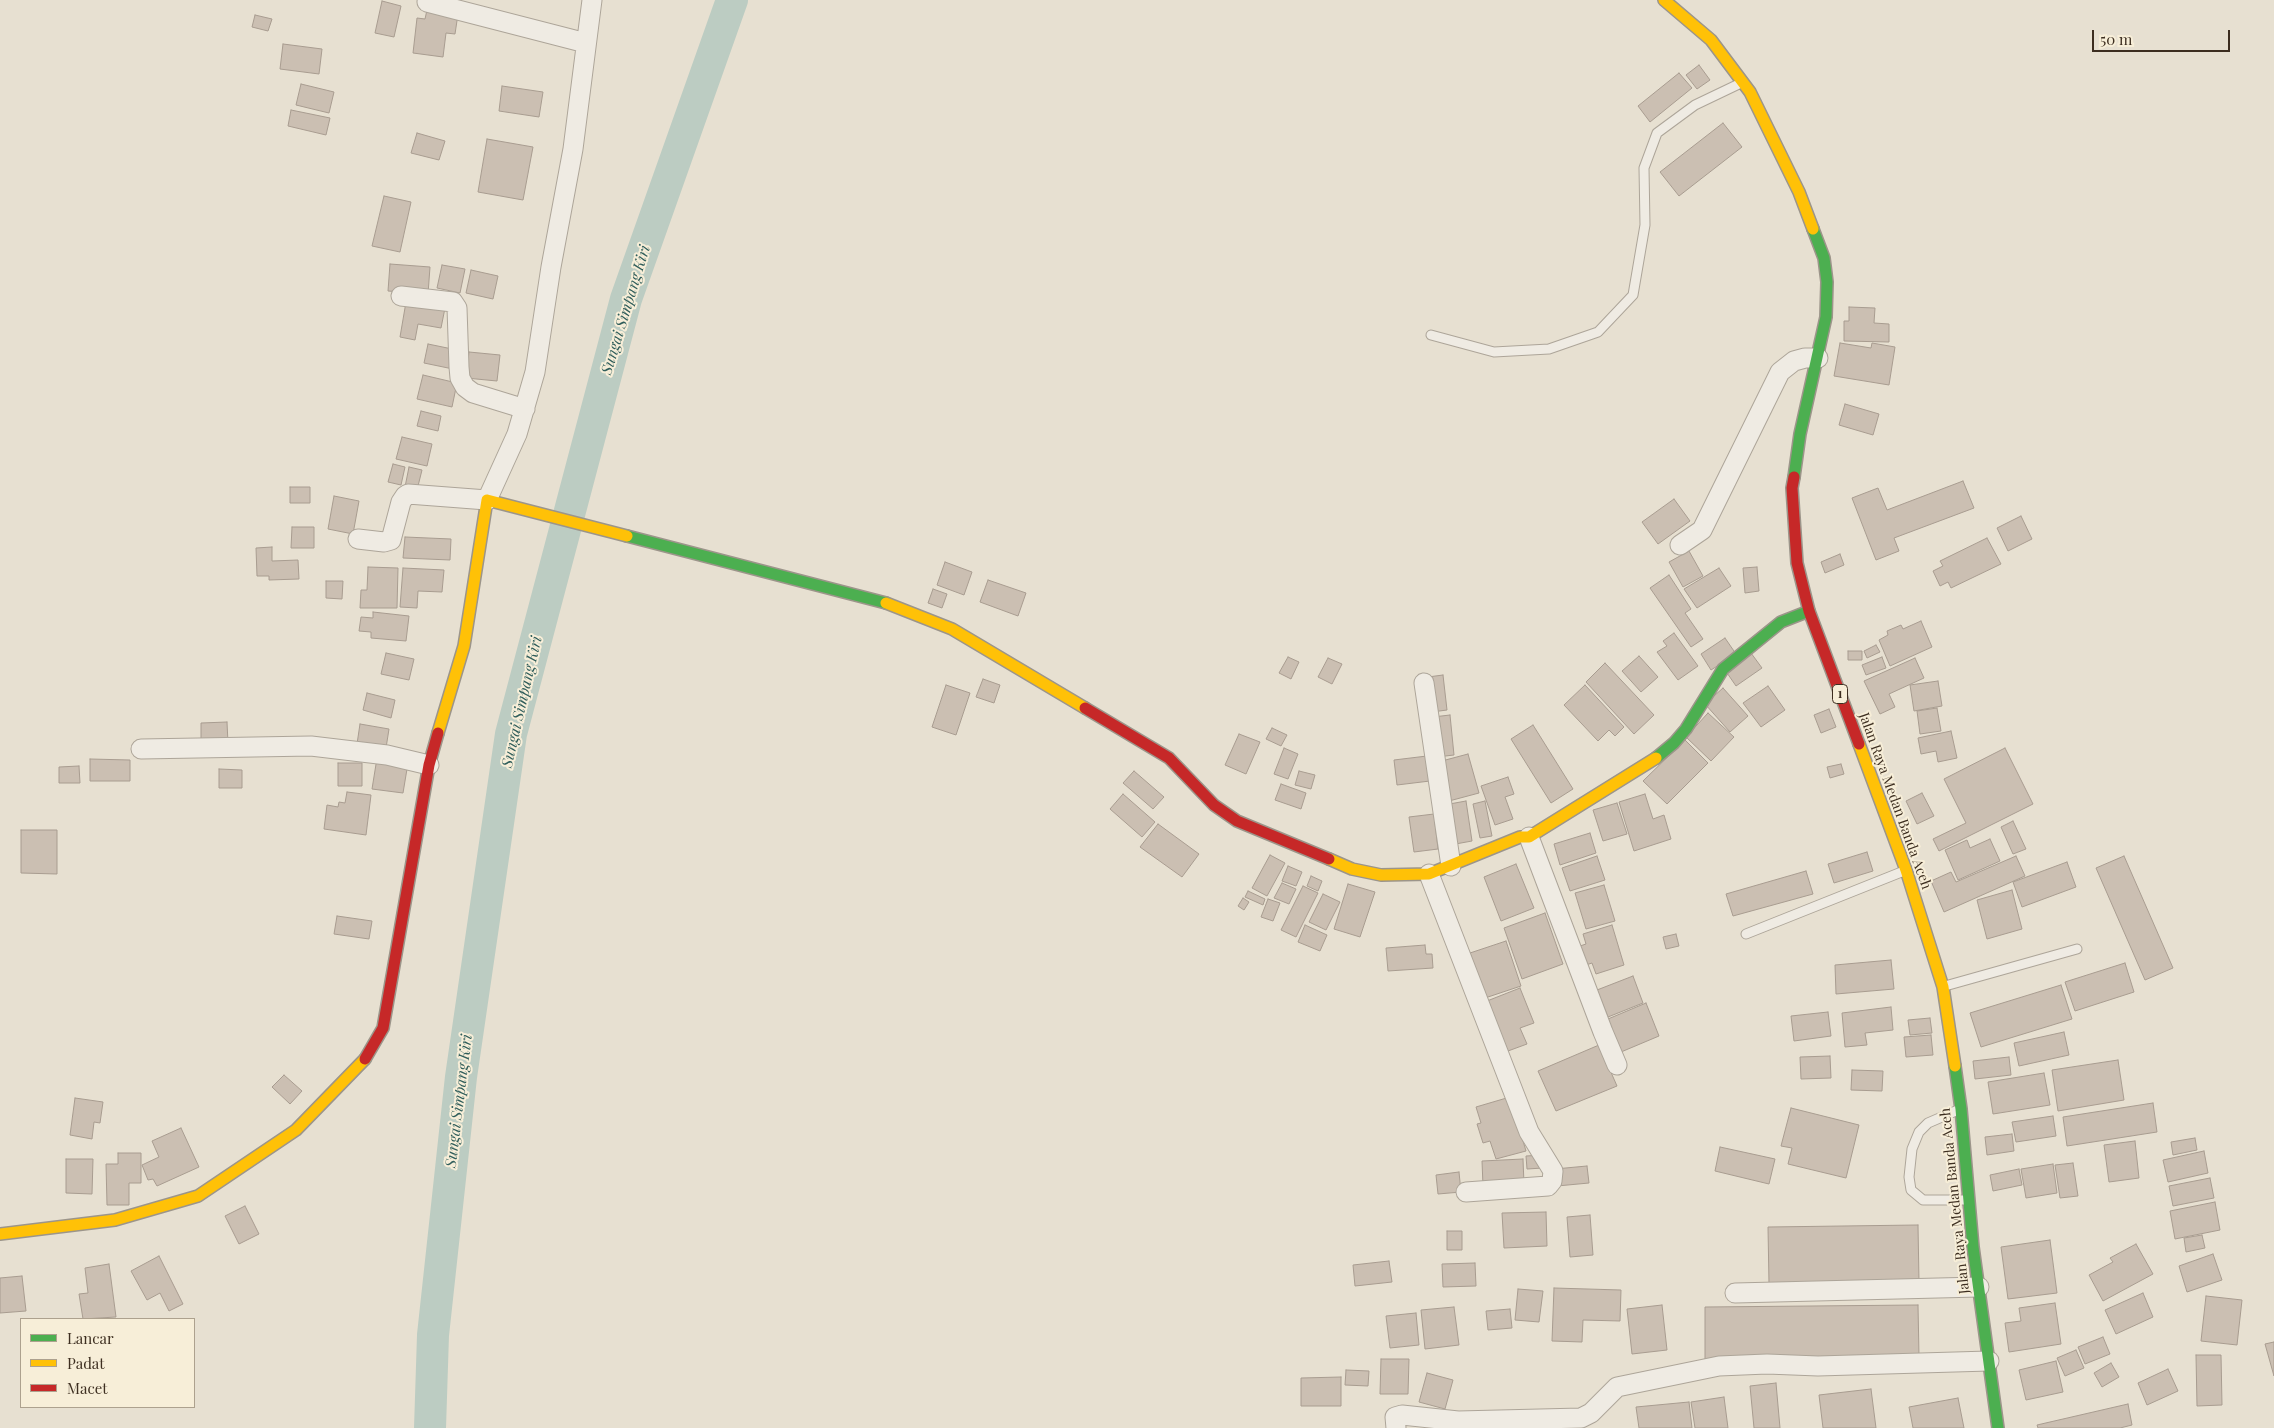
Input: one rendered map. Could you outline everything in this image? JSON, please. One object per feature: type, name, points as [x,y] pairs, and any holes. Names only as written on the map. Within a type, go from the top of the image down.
[{"type":"main road","name":"Jalan Raya Medan Banda Aceh","points":[[1664,0],[1711,40],[1750,92],[1799,192],[1824,258],[1827,282],[1826,317],[1800,434],[1792,488],[1798,563],[1809,611],[1906,870],[1943,987],[1960,1109],[1968,1200],[1998,1428]]},
{"type":"main road","points":[[0,1234],[115,1220],[198,1196],[296,1130],[368,1056],[383,1028],[430,765],[464,646],[487,500],[706,555],[735,565],[889,604],[952,629],[1169,758],[1214,806],[1237,821],[1352,869],[1381,875],[1429,874],[1520,838],[1529,837],[1661,754],[1686,729],[1723,669],[1781,622],[1809,611]]},
{"type":"street","points":[[358,540],[384,542],[391,540],[401,502],[404,496],[408,494],[487,500],[517,434],[535,372],[551,267],[573,149],[592,0]]},
{"type":"street","points":[[427,2],[586,43]]},
{"type":"street","points":[[401,296],[453,302],[457,308],[460,378],[465,387],[473,393],[525,408]]},
{"type":"street","points":[[1680,545],[1702,530],[1780,372],[1794,361],[1804,358],[1818,358]]},
{"type":"street","points":[[1424,683],[1451,866]]},
{"type":"street","points":[[141,749],[311,746],[387,755],[430,765]]},
{"type":"street","points":[[1529,837],[1617,1065]]},
{"type":"street","points":[[1429,874],[1530,1132],[1553,1171],[1552,1182],[1548,1186],[1466,1192]]},
{"type":"street","points":[[1735,1292],[1979,1287]]},
{"type":"street","points":[[1396,1428],[1395,1417],[1402,1415],[1458,1424],[1581,1418],[1591,1414],[1616,1387],[1719,1366],[1767,1364],[1818,1366],[1989,1361]]},
{"type":"lane","points":[[1431,335],[1494,352],[1549,349],[1598,332],[1633,295],[1645,225],[1644,168],[1656,133],[1695,105],[1742,83]]},
{"type":"lane","points":[[1746,934],[1906,870]]},
{"type":"lane","points":[[1943,987],[2077,950]]},
{"type":"lane","points":[[1960,1109],[1928,1123],[1919,1132],[1912,1149],[1909,1177],[1911,1190],[1923,1200],[1968,1200]]},
{"type":"building","points":[[382,1],[401,6],[394,37],[375,33]]},
{"type":"building","points":[[427,10],[458,14],[455,34],[446,33],[443,57],[413,53],[417,18],[425,19]]},
{"type":"building","points":[[255,15],[272,19],[268,31],[252,27]]},
{"type":"building","points":[[283,44],[322,49],[319,74],[280,69]]},
{"type":"building","points":[[1699,65],[1710,80],[1697,89],[1686,75]]},
{"type":"building","points":[[1679,73],[1692,88],[1650,122],[1638,106]]},
{"type":"building","points":[[301,84],[334,92],[329,113],[296,105]]},
{"type":"building","points":[[502,86],[543,92],[539,117],[499,111]]},
{"type":"building","points":[[291,110],[330,118],[326,135],[288,126]]},
{"type":"building","points":[[1723,123],[1742,147],[1679,196],[1660,172]]},
{"type":"building","points":[[417,133],[445,141],[439,160],[411,153]]},
{"type":"building","points":[[487,139],[533,147],[523,200],[478,192]]},
{"type":"building","points":[[384,196],[411,202],[400,252],[372,246]]},
{"type":"building","points":[[390,264],[430,267],[428,294],[388,291]]},
{"type":"building","points":[[442,265],[465,269],[460,293],[437,288]]},
{"type":"building","points":[[471,270],[498,276],[493,299],[466,293]]},
{"type":"building","points":[[406,302],[445,308],[441,328],[418,324],[415,340],[400,337]]},
{"type":"building","points":[[1849,307],[1875,308],[1874,323],[1889,324],[1889,342],[1844,341],[1844,321],[1849,321]]},
{"type":"building","points":[[1840,343],[1871,348],[1872,343],[1895,347],[1889,385],[1834,376]]},
{"type":"building","points":[[428,344],[457,350],[453,369],[424,363]]},
{"type":"building","points":[[469,352],[500,355],[497,381],[466,378]]},
{"type":"building","points":[[423,375],[457,383],[452,407],[417,399]]},
{"type":"building","points":[[1845,404],[1879,414],[1873,435],[1839,425]]},
{"type":"building","points":[[421,411],[441,416],[438,431],[417,426]]},
{"type":"building","points":[[402,437],[432,444],[427,466],[396,459]]},
{"type":"building","points":[[393,464],[405,467],[401,485],[388,482]]},
{"type":"building","points":[[409,467],[422,470],[417,490],[405,487]]},
{"type":"building","points":[[1963,481],[1974,508],[1894,538],[1899,551],[1876,560],[1852,498],[1878,488],[1887,510]]},
{"type":"building","points":[[290,487],[310,487],[310,503],[290,503]]},
{"type":"building","points":[[334,496],[359,501],[353,534],[328,529]]},
{"type":"building","points":[[1674,499],[1690,521],[1658,544],[1642,522]]},
{"type":"building","points":[[2021,516],[2032,539],[2008,551],[1997,528]]},
{"type":"building","points":[[292,527],[314,527],[314,548],[291,548]]},
{"type":"building","points":[[405,537],[451,539],[450,560],[403,558]]},
{"type":"building","points":[[1987,538],[2001,564],[1951,588],[1948,582],[1940,586],[1933,571],[1943,566],[1940,561]]},
{"type":"building","points":[[272,547],[272,561],[298,560],[299,579],[269,580],[269,576],[257,576],[256,548]]},
{"type":"building","points":[[1689,551],[1703,576],[1683,587],[1669,562]]},
{"type":"building","points":[[1840,554],[1844,565],[1825,573],[1821,562]]},
{"type":"building","points":[[945,562],[972,572],[964,595],[937,585]]},
{"type":"building","points":[[368,567],[398,568],[397,608],[360,608],[361,590],[367,590]]},
{"type":"building","points":[[1757,567],[1759,591],[1745,593],[1743,568]]},
{"type":"building","points":[[403,568],[444,570],[442,592],[418,591],[417,608],[400,607]]},
{"type":"building","points":[[1719,568],[1731,586],[1697,608],[1684,589]]},
{"type":"building","points":[[1669,575],[1691,609],[1685,613],[1703,639],[1691,647],[1650,588]]},
{"type":"building","points":[[988,580],[1026,593],[1018,616],[980,602]]},
{"type":"building","points":[[326,581],[343,581],[342,599],[326,598]]},
{"type":"building","points":[[933,589],[947,594],[942,608],[928,603]]},
{"type":"building","points":[[373,612],[409,616],[406,641],[371,638],[371,632],[359,631],[361,617],[373,618]]},
{"type":"building","points":[[1921,621],[1932,647],[1890,666],[1879,640],[1888,635],[1887,631],[1901,625],[1903,629]]},
{"type":"building","points":[[1674,633],[1698,666],[1678,680],[1657,652],[1667,646],[1663,641]]},
{"type":"building","points":[[1725,638],[1736,654],[1711,670],[1701,654]]},
{"type":"building","points":[[1876,645],[1880,652],[1867,658],[1864,651]]},
{"type":"building","points":[[1848,651],[1862,651],[1862,660],[1848,660]]},
{"type":"building","points":[[386,653],[414,659],[409,680],[381,674]]},
{"type":"building","points":[[1751,653],[1762,668],[1736,686],[1725,670]]},
{"type":"building","points":[[1639,656],[1658,677],[1641,692],[1622,671]]},
{"type":"building","points":[[1288,657],[1299,662],[1291,679],[1279,673]]},
{"type":"building","points":[[1882,657],[1886,668],[1866,675],[1862,665]]},
{"type":"building","points":[[1328,658],[1342,664],[1332,684],[1318,677]]},
{"type":"building","points":[[1915,658],[1924,678],[1889,694],[1895,707],[1880,714],[1864,681]]},
{"type":"building","points":[[1605,663],[1654,715],[1634,734],[1586,682]]},
{"type":"building","points":[[1443,675],[1447,710],[1432,712],[1428,677]]},
{"type":"building","points":[[983,679],[1000,685],[994,703],[976,697]]},
{"type":"building","points":[[1938,681],[1942,706],[1914,711],[1910,685]]},
{"type":"building","points":[[946,685],[970,693],[956,735],[932,727]]},
{"type":"building","points":[[1585,685],[1624,727],[1615,736],[1609,730],[1598,741],[1564,705]]},
{"type":"building","points":[[1768,686],[1785,710],[1761,727],[1743,703]]},
{"type":"building","points":[[1723,688],[1748,716],[1730,732],[1705,704]]},
{"type":"building","points":[[367,693],[395,700],[391,718],[363,710]]},
{"type":"building","points":[[1937,708],[1941,731],[1920,734],[1917,711]]},
{"type":"building","points":[[1829,709],[1836,727],[1821,733],[1814,715]]},
{"type":"building","points":[[1708,713],[1734,737],[1711,761],[1686,737]]},
{"type":"building","points":[[1450,715],[1454,755],[1437,757],[1433,717]]},
{"type":"building","points":[[227,722],[228,743],[201,744],[201,723]]},
{"type":"building","points":[[360,724],[389,729],[386,748],[357,744]]},
{"type":"building","points":[[1533,725],[1573,789],[1551,803],[1511,739]]},
{"type":"building","points":[[1272,728],[1287,735],[1281,746],[1266,739]]},
{"type":"building","points":[[1951,731],[1957,758],[1938,762],[1936,751],[1921,754],[1918,738]]},
{"type":"building","points":[[1239,734],[1260,742],[1246,774],[1225,765]]},
{"type":"building","points":[[1685,740],[1708,763],[1667,804],[1643,781]]},
{"type":"building","points":[[1284,748],[1298,754],[1288,779],[1274,774]]},
{"type":"building","points":[[2005,748],[2033,804],[1939,851],[1933,839],[1966,823],[1944,779]]},
{"type":"building","points":[[1468,754],[1479,793],[1449,801],[1438,762]]},
{"type":"building","points":[[1427,756],[1430,781],[1397,785],[1394,760]]},
{"type":"building","points":[[377,758],[408,763],[403,793],[372,789]]},
{"type":"building","points":[[90,759],[130,760],[130,781],[90,781]]},
{"type":"building","points":[[338,763],[362,763],[362,786],[338,786]]},
{"type":"building","points":[[1841,764],[1844,774],[1830,778],[1827,767]]},
{"type":"building","points":[[79,766],[80,783],[59,783],[59,767]]},
{"type":"building","points":[[219,769],[242,770],[242,788],[219,788]]},
{"type":"building","points":[[1134,771],[1164,797],[1153,809],[1123,783]]},
{"type":"building","points":[[1299,771],[1315,775],[1311,789],[1295,785]]},
{"type":"building","points":[[1508,777],[1514,794],[1505,797],[1513,819],[1495,825],[1481,786]]},
{"type":"building","points":[[1281,784],[1306,793],[1301,809],[1275,800]]},
{"type":"building","points":[[347,792],[371,795],[366,835],[324,829],[327,805],[338,807],[339,802],[345,803]]},
{"type":"building","points":[[1922,793],[1934,816],[1917,824],[1906,801]]},
{"type":"building","points":[[1123,794],[1155,822],[1142,837],[1110,809]]},
{"type":"building","points":[[1645,794],[1653,819],[1664,815],[1671,839],[1634,851],[1619,802]]},
{"type":"building","points":[[1466,801],[1472,841],[1450,845],[1444,805]]},
{"type":"building","points":[[1485,801],[1492,836],[1480,838],[1473,804]]},
{"type":"building","points":[[1617,803],[1627,834],[1603,841],[1593,810]]},
{"type":"building","points":[[1434,814],[1438,849],[1414,852],[1409,817]]},
{"type":"building","points":[[2013,821],[2026,849],[2013,854],[2001,827]]},
{"type":"building","points":[[1158,824],[1199,854],[1182,877],[1140,847]]},
{"type":"building","points":[[21,830],[57,830],[57,874],[21,873]]},
{"type":"building","points":[[1590,833],[1596,853],[1560,865],[1554,844]]},
{"type":"building","points":[[1990,839],[2000,861],[1958,880],[1945,850],[1967,840],[1970,848]]},
{"type":"building","points":[[1867,852],[1873,871],[1834,883],[1828,864]]},
{"type":"building","points":[[1270,855],[1285,863],[1267,896],[1252,888]]},
{"type":"building","points":[[1597,856],[1605,880],[1570,891],[1562,868]]},
{"type":"building","points":[[2016,856],[2025,876],[1944,912],[1931,881],[1951,872],[1956,882]]},
{"type":"building","points":[[2124,856],[2173,968],[2145,980],[2096,868]]},
{"type":"building","points":[[2067,862],[2076,887],[2022,907],[2013,882]]},
{"type":"building","points":[[1516,864],[1534,908],[1501,921],[1484,877]]},
{"type":"building","points":[[1288,866],[1302,872],[1296,886],[1282,881]]},
{"type":"building","points":[[1806,871],[1813,894],[1733,916],[1726,894]]},
{"type":"building","points":[[1311,876],[1322,881],[1318,891],[1307,886]]},
{"type":"building","points":[[1282,883],[1296,889],[1289,904],[1274,898]]},
{"type":"building","points":[[1348,884],[1375,892],[1360,937],[1334,929]]},
{"type":"building","points":[[1604,885],[1615,921],[1586,929],[1575,893]]},
{"type":"building","points":[[1303,886],[1318,893],[1296,937],[1281,930]]},
{"type":"building","points":[[2012,890],[2022,929],[1987,939],[1977,900]]},
{"type":"building","points":[[1248,891],[1265,899],[1263,905],[1245,897]]},
{"type":"building","points":[[1323,894],[1340,902],[1326,930],[1309,922]]},
{"type":"building","points":[[1243,898],[1249,902],[1244,910],[1238,906]]},
{"type":"building","points":[[1268,899],[1280,903],[1273,921],[1261,917]]},
{"type":"building","points":[[1545,913],[1563,964],[1522,979],[1504,928]]},
{"type":"building","points":[[337,916],[372,921],[369,939],[334,934]]},
{"type":"building","points":[[1305,925],[1327,935],[1320,951],[1298,942]]},
{"type":"building","points":[[1612,925],[1624,965],[1596,974],[1592,963],[1586,965],[1580,946],[1586,944],[1583,934]]},
{"type":"building","points":[[1676,934],[1679,946],[1666,949],[1663,937]]},
{"type":"building","points":[[1506,941],[1521,986],[1485,998],[1470,953]]},
{"type":"building","points":[[1425,945],[1426,954],[1432,954],[1433,968],[1388,971],[1386,948]]},
{"type":"building","points":[[1891,960],[1894,989],[1836,994],[1835,965]]},
{"type":"building","points":[[2125,963],[2134,992],[2075,1011],[2065,982]]},
{"type":"building","points":[[1633,976],[1643,1003],[1608,1017],[1597,990]]},
{"type":"building","points":[[2061,985],[2072,1019],[1981,1047],[1970,1013]]},
{"type":"building","points":[[1520,988],[1534,1023],[1520,1028],[1527,1044],[1508,1051],[1487,1001]]},
{"type":"building","points":[[1646,1003],[1659,1036],[1621,1052],[1608,1019]]},
{"type":"building","points":[[1891,1007],[1893,1030],[1865,1033],[1867,1045],[1845,1047],[1842,1013]]},
{"type":"building","points":[[1828,1012],[1831,1036],[1794,1041],[1791,1016]]},
{"type":"building","points":[[1930,1018],[1932,1033],[1910,1035],[1908,1020]]},
{"type":"building","points":[[2064,1032],[2069,1055],[2019,1066],[2014,1043]]},
{"type":"building","points":[[1931,1035],[1933,1055],[1906,1057],[1904,1037]]},
{"type":"building","points":[[1599,1045],[1617,1086],[1556,1111],[1538,1071]]},
{"type":"building","points":[[1830,1056],[1831,1078],[1801,1079],[1800,1057]]},
{"type":"building","points":[[2009,1057],[2011,1075],[1975,1079],[1973,1061]]},
{"type":"building","points":[[2118,1060],[2124,1100],[2058,1111],[2052,1070]]},
{"type":"building","points":[[1852,1070],[1883,1071],[1882,1091],[1851,1090]]},
{"type":"building","points":[[2044,1073],[2050,1105],[1993,1114],[1988,1082]]},
{"type":"building","points":[[284,1075],[302,1091],[290,1104],[272,1087]]},
{"type":"building","points":[[1510,1097],[1526,1151],[1496,1159],[1490,1141],[1483,1143],[1477,1124],[1481,1123],[1476,1107]]},
{"type":"building","points":[[75,1098],[103,1102],[100,1123],[94,1122],[92,1139],[70,1135]]},
{"type":"building","points":[[2153,1103],[2157,1132],[2067,1146],[2063,1117]]},
{"type":"building","points":[[1791,1108],[1859,1125],[1846,1178],[1788,1164],[1792,1148],[1781,1146]]},
{"type":"building","points":[[2053,1116],[2056,1136],[2016,1142],[2012,1122]]},
{"type":"building","points":[[181,1128],[199,1167],[157,1186],[153,1179],[148,1180],[142,1165],[159,1157],[152,1141]]},
{"type":"building","points":[[2012,1134],[2014,1151],[1987,1155],[1985,1137]]},
{"type":"building","points":[[2195,1138],[2197,1150],[2173,1155],[2171,1142]]},
{"type":"building","points":[[2135,1141],[2139,1178],[2109,1182],[2104,1145]]},
{"type":"building","points":[[1720,1147],[1775,1159],[1769,1184],[1715,1171]]},
{"type":"building","points":[[2204,1151],[2208,1173],[2168,1182],[2163,1160]]},
{"type":"building","points":[[118,1153],[141,1153],[141,1183],[129,1183],[129,1205],[107,1205],[106,1164],[118,1164]]},
{"type":"building","points":[[1543,1155],[1543,1168],[1527,1169],[1526,1156]]},
{"type":"building","points":[[66,1159],[93,1159],[92,1194],[66,1193]]},
{"type":"building","points":[[1523,1159],[1524,1184],[1483,1186],[1482,1161]]},
{"type":"building","points":[[2073,1163],[2078,1196],[2060,1198],[2055,1165]]},
{"type":"building","points":[[2053,1164],[2057,1193],[2026,1198],[2021,1169]]},
{"type":"building","points":[[1587,1166],[1589,1183],[1557,1186],[1555,1169]]},
{"type":"building","points":[[2019,1169],[2022,1185],[1993,1191],[1990,1175]]},
{"type":"building","points":[[1459,1172],[1461,1192],[1438,1194],[1436,1175]]},
{"type":"building","points":[[2210,1178],[2214,1198],[2173,1206],[2169,1186]]},
{"type":"building","points":[[2215,1202],[2220,1230],[2175,1239],[2170,1211]]},
{"type":"building","points":[[245,1206],[259,1234],[239,1244],[225,1216]]},
{"type":"building","points":[[1546,1212],[1547,1246],[1504,1248],[1502,1213]]},
{"type":"building","points":[[1590,1215],[1593,1255],[1570,1257],[1567,1217]]},
{"type":"building","points":[[1918,1225],[1919,1282],[1769,1284],[1768,1227]]},
{"type":"building","points":[[1447,1231],[1462,1231],[1462,1250],[1447,1250]]},
{"type":"building","points":[[2202,1235],[2205,1248],[2186,1252],[2184,1238]]},
{"type":"building","points":[[2050,1240],[2057,1293],[2008,1299],[2001,1247]]},
{"type":"building","points":[[2136,1244],[2153,1274],[2103,1301],[2089,1275],[2113,1262],[2110,1258]]},
{"type":"building","points":[[2213,1254],[2222,1280],[2187,1292],[2179,1266]]},
{"type":"building","points":[[159,1256],[183,1304],[169,1311],[160,1293],[147,1300],[131,1271]]},
{"type":"building","points":[[1389,1261],[1392,1282],[1355,1286],[1353,1265]]},
{"type":"building","points":[[1475,1263],[1476,1286],[1443,1287],[1442,1264]]},
{"type":"building","points":[[109,1264],[116,1317],[83,1318],[79,1294],[88,1293],[85,1268]]},
{"type":"building","points":[[22,1276],[26,1311],[0,1313],[0,1278]]},
{"type":"building","points":[[1554,1288],[1621,1290],[1620,1321],[1583,1320],[1582,1342],[1552,1341]]},
{"type":"building","points":[[1518,1289],[1543,1291],[1539,1322],[1515,1320]]},
{"type":"building","points":[[2143,1293],[2153,1317],[2116,1334],[2105,1310]]},
{"type":"building","points":[[2206,1296],[2242,1300],[2237,1345],[2201,1341]]},
{"type":"building","points":[[2055,1303],[2061,1344],[2009,1352],[2005,1323],[2021,1321],[2019,1308]]},
{"type":"building","points":[[1662,1305],[1667,1350],[1632,1354],[1627,1309]]},
{"type":"building","points":[[1918,1305],[1919,1356],[1705,1359],[1705,1307]]},
{"type":"building","points":[[1454,1307],[1459,1345],[1425,1349],[1421,1310]]},
{"type":"building","points":[[1510,1309],[1512,1328],[1488,1330],[1486,1311]]},
{"type":"building","points":[[1416,1313],[1419,1345],[1390,1348],[1386,1316]]},
{"type":"building","points":[[2103,1337],[2110,1354],[2085,1364],[2078,1347]]},
{"type":"building","points":[[2274,1342],[2274,1376],[2265,1344]]},
{"type":"building","points":[[2076,1350],[2084,1368],[2065,1376],[2057,1358]]},
{"type":"building","points":[[2196,1355],[2221,1355],[2222,1405],[2197,1406]]},
{"type":"building","points":[[1381,1359],[1409,1359],[1408,1394],[1380,1394]]},
{"type":"building","points":[[2056,1361],[2063,1392],[2026,1400],[2019,1370]]},
{"type":"building","points":[[2111,1363],[2119,1377],[2102,1387],[2094,1373]]},
{"type":"building","points":[[2168,1369],[2178,1391],[2147,1405],[2138,1383]]},
{"type":"building","points":[[1346,1370],[1369,1371],[1368,1386],[1345,1385]]},
{"type":"building","points":[[1427,1373],[1453,1380],[1445,1409],[1419,1402]]},
{"type":"building","points":[[1341,1377],[1341,1406],[1301,1406],[1301,1378]]},
{"type":"building","points":[[1776,1383],[1780,1428],[1754,1428],[1750,1386]]},
{"type":"building","points":[[1871,1389],[1876,1428],[1823,1428],[1819,1395]]},
{"type":"building","points":[[1724,1397],[1728,1428],[1695,1428],[1691,1402]]},
{"type":"building","points":[[1958,1398],[1964,1428],[1913,1428],[1909,1407]]},
{"type":"building","points":[[1689,1402],[1692,1428],[1639,1428],[1636,1407]]},
{"type":"building","points":[[2128,1404],[2132,1425],[2120,1428],[2038,1428],[2037,1425]]},
{"type":"waterway","name":"Sungai Simpang Kiri","points":[[430,1428],[433,1335],[461,1077],[511,734],[626,299],[732,0]]},
{"type":"traffic: fast","points":[[1794,477],[1800,434],[1826,317],[1827,282],[1824,258],[1813,229]]},
{"type":"traffic: fast","points":[[627,536],[886,603]]},
{"type":"traffic: fast","points":[[1656,758],[1674,743],[1686,729],[1723,669],[1781,622],[1809,611]]},
{"type":"traffic: fast","points":[[1955,1066],[1961,1109],[1973,1247],[1998,1428]]},
{"type":"traffic: slow","points":[[1664,0],[1711,40],[1750,92],[1799,192],[1813,229]]},
{"type":"traffic: slow","points":[[438,733],[464,646],[487,500],[627,536]]},
{"type":"traffic: slow","points":[[886,603],[952,629],[1085,708]]},
{"type":"traffic: slow","points":[[1859,744],[1906,870],[1943,987],[1955,1066]]},
{"type":"traffic: slow","points":[[1329,859],[1352,869],[1381,875],[1429,874],[1520,837],[1529,837],[1656,758]]},
{"type":"traffic: slow","points":[[0,1234],[115,1220],[198,1196],[296,1130],[365,1059]]},
{"type":"traffic: jam","points":[[1794,477],[1792,488],[1797,563],[1809,611],[1859,744]]},
{"type":"traffic: jam","points":[[1085,708],[1169,758],[1214,805],[1237,821],[1329,859]]},
{"type":"traffic: jam","points":[[365,1059],[383,1028],[429,765],[438,733]]}]
